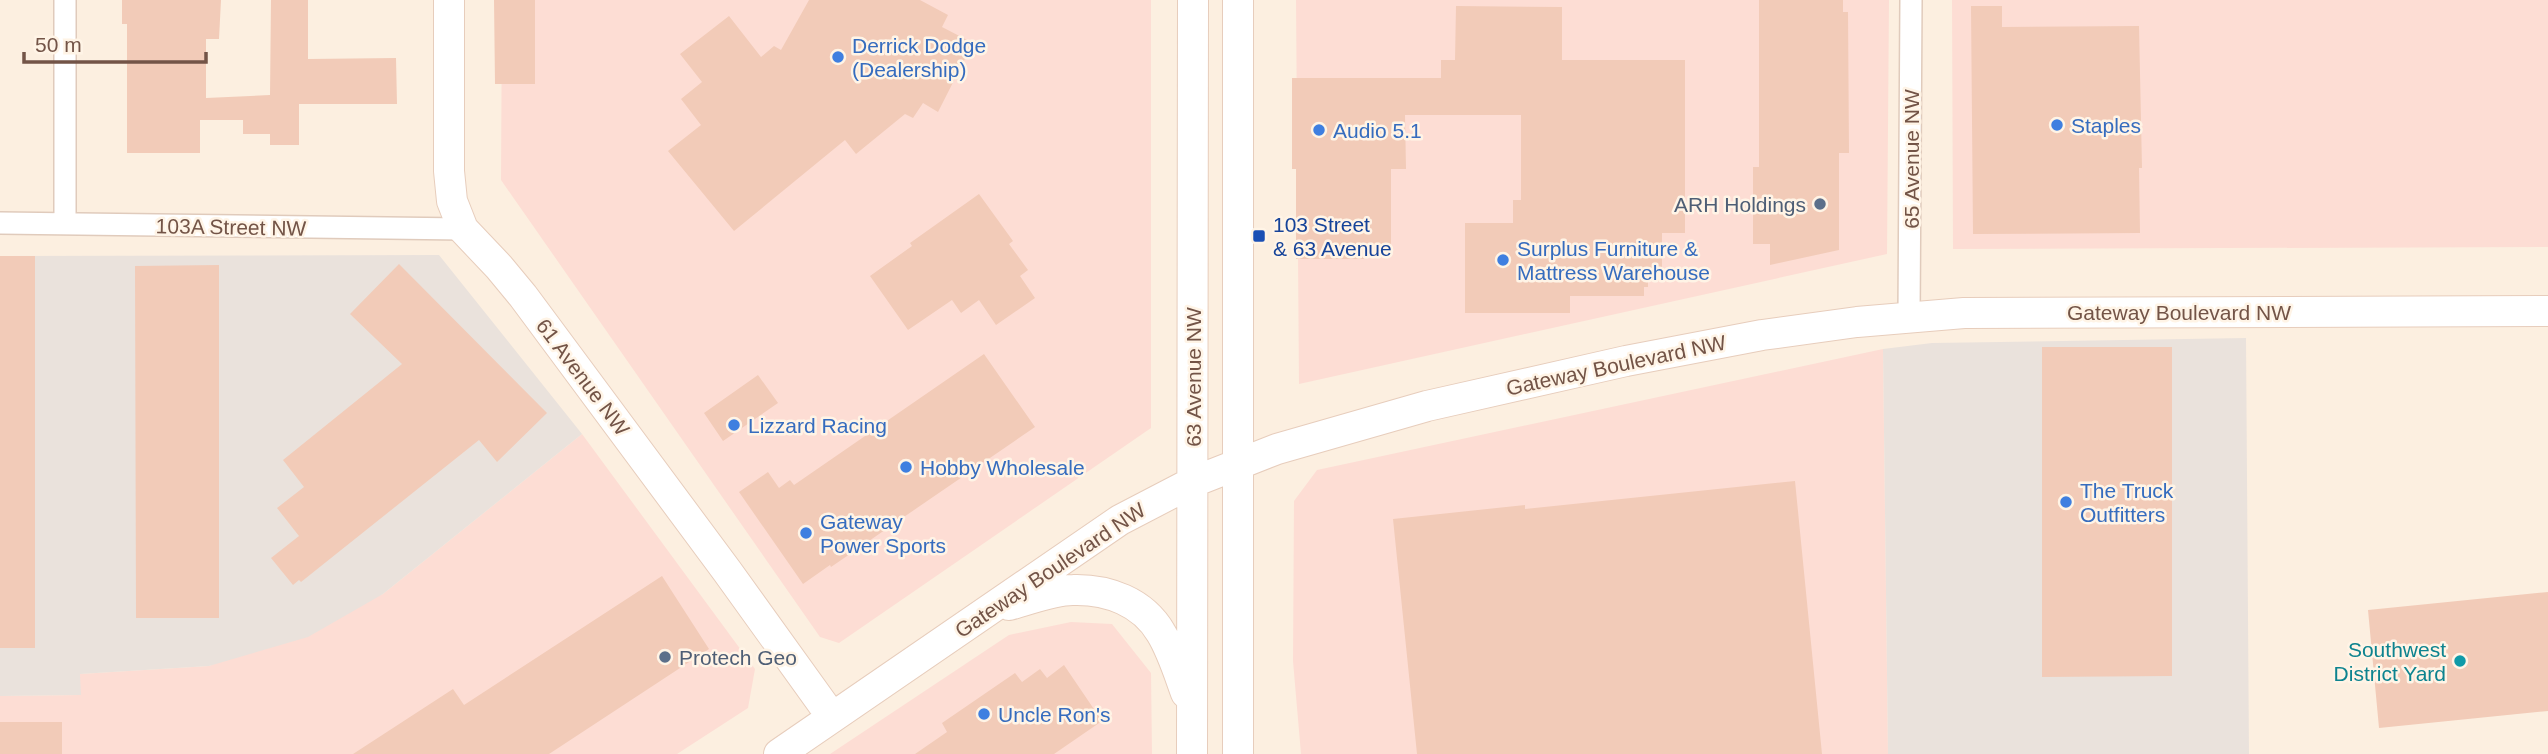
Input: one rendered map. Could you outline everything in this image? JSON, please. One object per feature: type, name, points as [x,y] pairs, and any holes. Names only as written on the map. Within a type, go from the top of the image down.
[{"type":"main road","name":"61 Avenue NW","points":[[449,0],[449,172],[452,201],[463,229],[523,296],[736,582],[832,717]]},
{"type":"main road","name":"63 Avenue NW","points":[[1192,754],[1193,0]]},
{"type":"main road","points":[[1238,0],[1238,754]]},
{"type":"main road","name":"Gateway Boulevard NW","points":[[779,754],[1121,520],[1193,482],[1277,449],[1427,406],[1626,361],[1762,334],[1909,317],[1964,313],[2548,311]]},
{"type":"main road","points":[[989,610],[1070,590],[1110,594],[1131,603],[1162,633],[1192,708]]},
{"type":"street","points":[[65,0],[65,223]]},
{"type":"street","name":"65 Avenue NW","points":[[1909,317],[1911,0]]},
{"type":"street","name":"103A Street NW","points":[[0,223],[463,229]]},
{"type":"shaded area","points":[[502,0],[1151,0],[1151,428],[839,643],[820,637],[501,180]]},
{"type":"shaded area","points":[[1296,0],[1889,0],[1887,254],[1299,384]]},
{"type":"shaded area","points":[[1952,0],[2548,0],[2548,247],[1953,249]]},
{"type":"shaded area","points":[[439,255],[582,434],[383,594],[308,637],[209,666],[80,674],[81,695],[0,696],[0,256]]},
{"type":"shaded area","points":[[2246,338],[2249,754],[1888,754],[1883,349],[1932,343]]},
{"type":"shaded area","points":[[1883,349],[1888,754],[1301,754],[1293,661],[1294,501],[1317,470]]},
{"type":"shaded area","points":[[582,434],[755,669],[748,708],[677,754],[0,754],[0,696],[80,695],[80,674],[209,666],[383,594]]},
{"type":"shaded area","points":[[1071,622],[1112,624],[1151,673],[1152,754],[830,754],[1009,635]]},
{"type":"building","points":[[122,0],[221,0],[219,39],[206,39],[206,98],[270,95],[271,0],[308,0],[308,59],[396,58],[397,104],[299,104],[299,145],[270,145],[270,134],[243,134],[243,120],[200,120],[200,153],[127,153],[127,24],[122,24]]},
{"type":"building","points":[[494,0],[535,0],[535,84],[495,84]]},
{"type":"building","points":[[809,0],[920,0],[948,15],[942,27],[973,43],[938,112],[923,103],[913,118],[905,114],[856,154],[845,140],[734,231],[668,151],[701,125],[681,99],[702,82],[680,54],[729,16],[761,57],[774,46],[781,50]]},
{"type":"building","points":[[1759,0],[1843,0],[1843,12],[1848,12],[1849,153],[1839,153],[1839,250],[1770,265],[1770,244],[1753,244],[1753,167],[1759,167]]},
{"type":"building","points":[[1456,6],[1562,7],[1562,60],[1685,60],[1685,233],[1662,233],[1662,269],[1648,269],[1648,287],[1644,287],[1644,296],[1570,296],[1570,313],[1465,313],[1465,223],[1513,223],[1513,200],[1521,200],[1521,115],[1405,115],[1406,169],[1391,169],[1391,249],[1364,249],[1364,259],[1296,259],[1292,78],[1441,78],[1441,60],[1455,60]]},
{"type":"building","name":"Staples","points":[[1971,6],[2002,6],[2002,27],[2139,26],[2142,168],[2139,168],[2140,233],[1973,234]]},
{"type":"building","points":[[979,194],[1013,241],[1009,244],[1028,270],[1020,276],[1035,298],[996,325],[979,300],[961,313],[952,300],[908,330],[870,276],[912,246],[910,243]]},
{"type":"building","points":[[0,256],[35,256],[35,648],[0,648]]},
{"type":"building","points":[[399,264],[547,413],[497,462],[479,440],[301,582],[299,580],[293,585],[271,558],[299,536],[277,508],[304,487],[283,460],[402,364],[350,314]]},
{"type":"building","points":[[219,265],[219,618],[136,618],[135,266]]},
{"type":"building","points":[[2042,347],[2172,347],[2172,676],[2042,677]]},
{"type":"building","points":[[984,354],[1035,427],[803,584],[739,492],[768,472],[779,488],[790,480],[794,485]]},
{"type":"building","points":[[758,375],[778,403],[723,441],[704,413]]},
{"type":"building","points":[[1795,481],[1822,754],[1417,754],[1393,519],[1525,505],[1525,509]]},
{"type":"building","points":[[662,576],[709,649],[549,754],[353,754],[453,689],[464,705]]},
{"type":"building","name":"Southwest District Yard","points":[[2548,592],[2548,711],[2379,728],[2368,610]]},
{"type":"building","points":[[1064,665],[1102,721],[1054,754],[915,754],[947,732],[942,723],[1015,673],[1022,682],[1040,669],[1047,678]]},
{"type":"building","points":[[0,722],[62,722],[62,754],[0,754]]},
{"type":"place","name":"Derrick Dodge (Dealership)","points":[[838,57]]},
{"type":"place","name":"Staples","points":[[2057,125]]},
{"type":"place","name":"Audio 5.1","points":[[1319,130]]},
{"type":"place","name":"ARH Holdings","points":[[1820,204]]},
{"type":"place","name":"103 Street & 63 Avenue","points":[[1259,236]]},
{"type":"place","name":"Surplus Furniture & Mattress Warehouse","points":[[1503,260]]},
{"type":"place","name":"Lizzard Racing","points":[[734,425]]},
{"type":"place","name":"Hobby Wholesale","points":[[906,467]]},
{"type":"place","name":"The Truck Outfitters","points":[[2066,502]]},
{"type":"place","name":"Gateway Power Sports","points":[[806,533]]},
{"type":"place","name":"Protech Geo","points":[[665,657]]},
{"type":"place","name":"Southwest District Yard","points":[[2460,661]]},
{"type":"place","name":"Uncle Ron's","points":[[984,714]]}]
